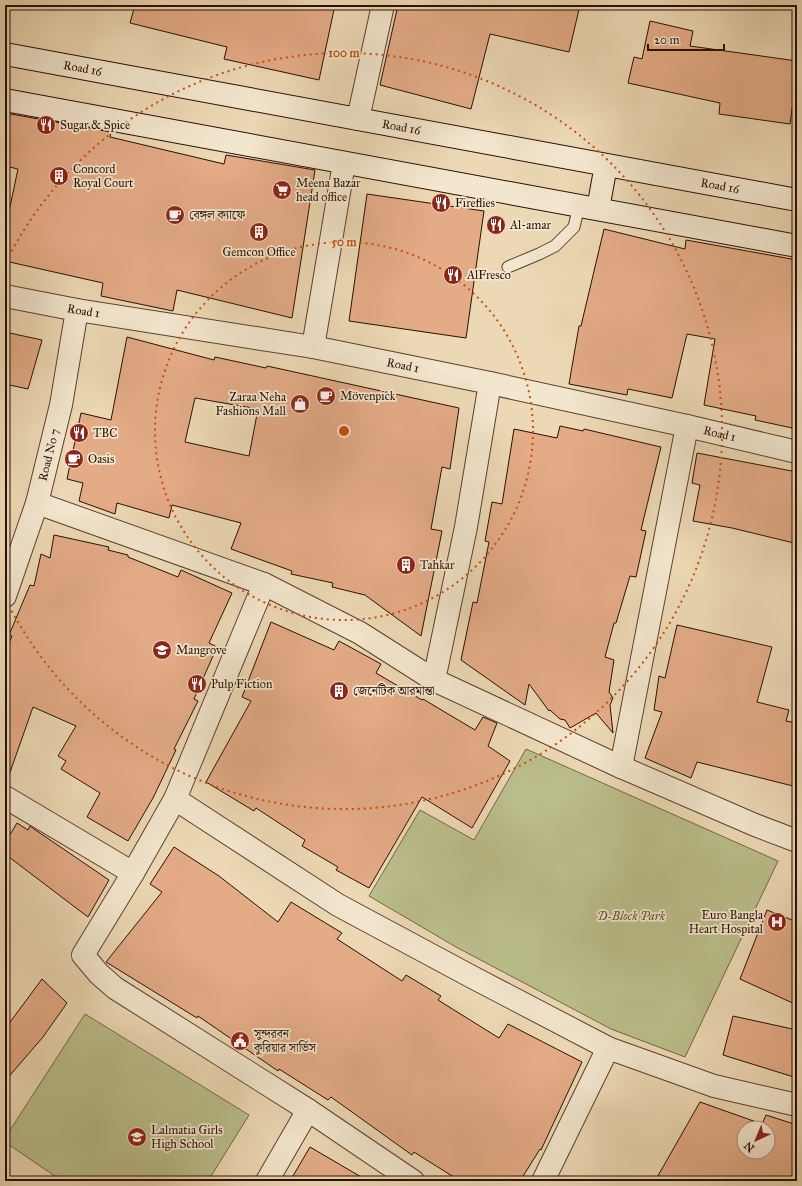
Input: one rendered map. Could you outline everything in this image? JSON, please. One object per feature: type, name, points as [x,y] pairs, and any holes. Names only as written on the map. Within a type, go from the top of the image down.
[{"type":"street","points":[[358,119],[383,5]]},
{"type":"street","name":"Road 16","points":[[5,54],[797,200]]},
{"type":"street","points":[[5,100],[797,246]]},
{"type":"street","points":[[313,347],[344,163]]},
{"type":"street","points":[[588,207],[606,165]]},
{"type":"street","name":"Road 1","points":[[5,296],[77,310],[313,347],[490,383],[687,426],[797,452]]},
{"type":"street","name":"Road No 7","points":[[5,596],[37,503],[61,405],[77,310]]},
{"type":"street","points":[[434,680],[466,528],[490,383]]},
{"type":"street","points":[[621,767],[687,426]]},
{"type":"street","points":[[37,503],[264,584],[360,633],[434,680],[621,767],[755,825],[797,841]]},
{"type":"street","points":[[264,584],[175,799],[133,873],[83,955],[99,974],[115,988],[308,1110],[413,1181]]},
{"type":"street","points":[[5,797],[133,873]]},
{"type":"street","points":[[175,799],[338,905],[608,1048],[714,1086],[797,1105]]},
{"type":"street","points":[[542,1181],[608,1048]]},
{"type":"street","points":[[267,1181],[308,1110]]},
{"type":"lane","points":[[508,267],[555,246],[574,227],[588,207]]},
{"type":"green space","name":"D-Block Park","points":[[526,749],[778,861],[685,1057],[611,1029],[456,947],[369,896],[420,810],[474,840]]},
{"type":"green space","points":[[85,1014],[249,1115],[208,1181],[62,1181],[5,1142],[5,1138]]},
{"type":"building","points":[[135,5],[335,5],[319,80],[224,59],[227,47],[130,23]]},
{"type":"building","points":[[398,5],[580,5],[569,52],[490,34],[471,109],[380,85]]},
{"type":"building","points":[[650,21],[693,31],[690,46],[797,61],[797,72],[790,124],[719,114],[720,103],[628,83],[634,57],[642,59]]},
{"type":"building","points":[[5,113],[111,132],[110,137],[224,164],[226,155],[315,170],[292,318],[177,290],[173,311],[101,296],[103,283],[5,261],[5,230],[18,169],[5,166]]},
{"type":"building","points":[[367,194],[484,211],[466,338],[349,321]]},
{"type":"building","points":[[604,229],[685,249],[686,240],[797,260],[797,429],[755,420],[756,416],[704,405],[715,339],[687,334],[672,398],[628,389],[627,395],[569,384],[579,326],[581,326]]},
{"type":"building","points":[[5,332],[42,340],[28,389],[5,384]]},
{"type":"building","points":[[127,337],[214,360],[215,357],[266,368],[267,366],[459,408],[450,469],[442,467],[431,529],[442,531],[421,636],[365,595],[332,587],[333,583],[291,574],[292,571],[231,549],[241,523],[172,505],[169,518],[117,503],[115,514],[79,501],[83,483],[67,479],[81,413],[111,420]],"holes":[[[195,398],[258,409],[249,456],[185,442]]]},
{"type":"building","points":[[560,426],[583,431],[584,429],[661,447],[641,530],[646,531],[636,577],[630,576],[616,623],[614,623],[605,657],[614,660],[609,692],[613,698],[610,705],[613,733],[596,713],[570,728],[565,720],[560,719],[550,710],[549,711],[529,684],[525,705],[461,660],[473,602],[477,603],[489,542],[485,541],[492,502],[502,504],[514,429],[557,438]]},
{"type":"building","points":[[697,453],[797,472],[797,533],[794,543],[732,528],[693,521],[700,485],[692,483]]},
{"type":"building","points":[[54,535],[109,547],[108,550],[128,555],[128,557],[178,577],[181,570],[232,593],[209,643],[217,647],[194,699],[198,701],[174,749],[176,750],[153,798],[128,841],[87,817],[100,793],[61,769],[66,761],[58,756],[76,726],[33,707],[8,778],[5,778],[5,653],[12,636],[9,635],[30,585],[34,586],[41,554],[50,558]]},
{"type":"building","points":[[271,622],[334,650],[339,641],[381,664],[376,673],[475,730],[483,717],[497,723],[488,746],[510,761],[472,828],[422,797],[369,888],[336,870],[338,867],[302,846],[305,840],[256,808],[254,811],[206,782],[251,701],[242,697]]},
{"type":"building","points":[[677,625],[772,647],[757,702],[789,710],[786,721],[797,723],[797,787],[697,762],[691,778],[645,758],[662,712],[654,710],[659,676],[665,678]]},
{"type":"building","points":[[17,823],[28,830],[30,826],[109,880],[88,917],[5,854],[5,843]]},
{"type":"building","points":[[174,847],[219,876],[278,922],[291,902],[342,933],[337,939],[402,981],[406,975],[441,996],[438,1000],[499,1038],[508,1024],[582,1062],[541,1150],[540,1149],[520,1181],[460,1181],[414,1152],[412,1155],[331,1097],[328,1100],[279,1069],[278,1071],[198,1016],[197,1018],[106,962],[162,892],[150,884]]},
{"type":"building","points":[[767,910],[797,922],[797,1005],[740,979]]},
{"type":"building","points":[[42,979],[67,1003],[43,1037],[5,1081],[5,1029]]},
{"type":"building","points":[[733,1016],[797,1030],[797,1078],[723,1055]]},
{"type":"building","points":[[700,1102],[751,1120],[736,1120],[736,1160],[776,1160],[776,1120],[764,1120],[766,1115],[797,1125],[797,1181],[655,1181]]},
{"type":"building","points":[[310,1147],[368,1181],[290,1181]]},
{"type":"place","name":"Sugar & Spice","points":[[46,125]]},
{"type":"place","name":"Concord Royal Court","points":[[59,176]]},
{"type":"place","name":"Meena Bazar head office","points":[[282,190]]},
{"type":"place","name":"Fireflies","points":[[441,203]]},
{"type":"place","name":"বেঙ্গল ক্যাফে","points":[[175,215]]},
{"type":"place","name":"Al-amar","points":[[496,225]]},
{"type":"place","name":"Gemcon Office","points":[[259,232]]},
{"type":"place","name":"AlFresco","points":[[453,275]]},
{"type":"place","name":"Mövenpick","points":[[326,396]]},
{"type":"place","name":"Zaraa Neha Fashions Mall","points":[[300,404]]},
{"type":"place","name":"TBC","points":[[79,433]]},
{"type":"place","name":"Oasis","points":[[74,459]]},
{"type":"place","name":"Tahkar","points":[[406,565]]},
{"type":"place","name":"Mangrove","points":[[162,650]]},
{"type":"place","name":"Pulp Fiction","points":[[197,684]]},
{"type":"place","name":"জেনেটিক আরমান্তা","points":[[339,691]]},
{"type":"place","name":"Euro Bangla Heart Hospital","points":[[777,922]]},
{"type":"place","name":"সুন্দরবন কুরিয়ার সার্ভিস","points":[[240,1041]]},
{"type":"place","name":"Lalmatia Girls High School","points":[[137,1137]]}]
